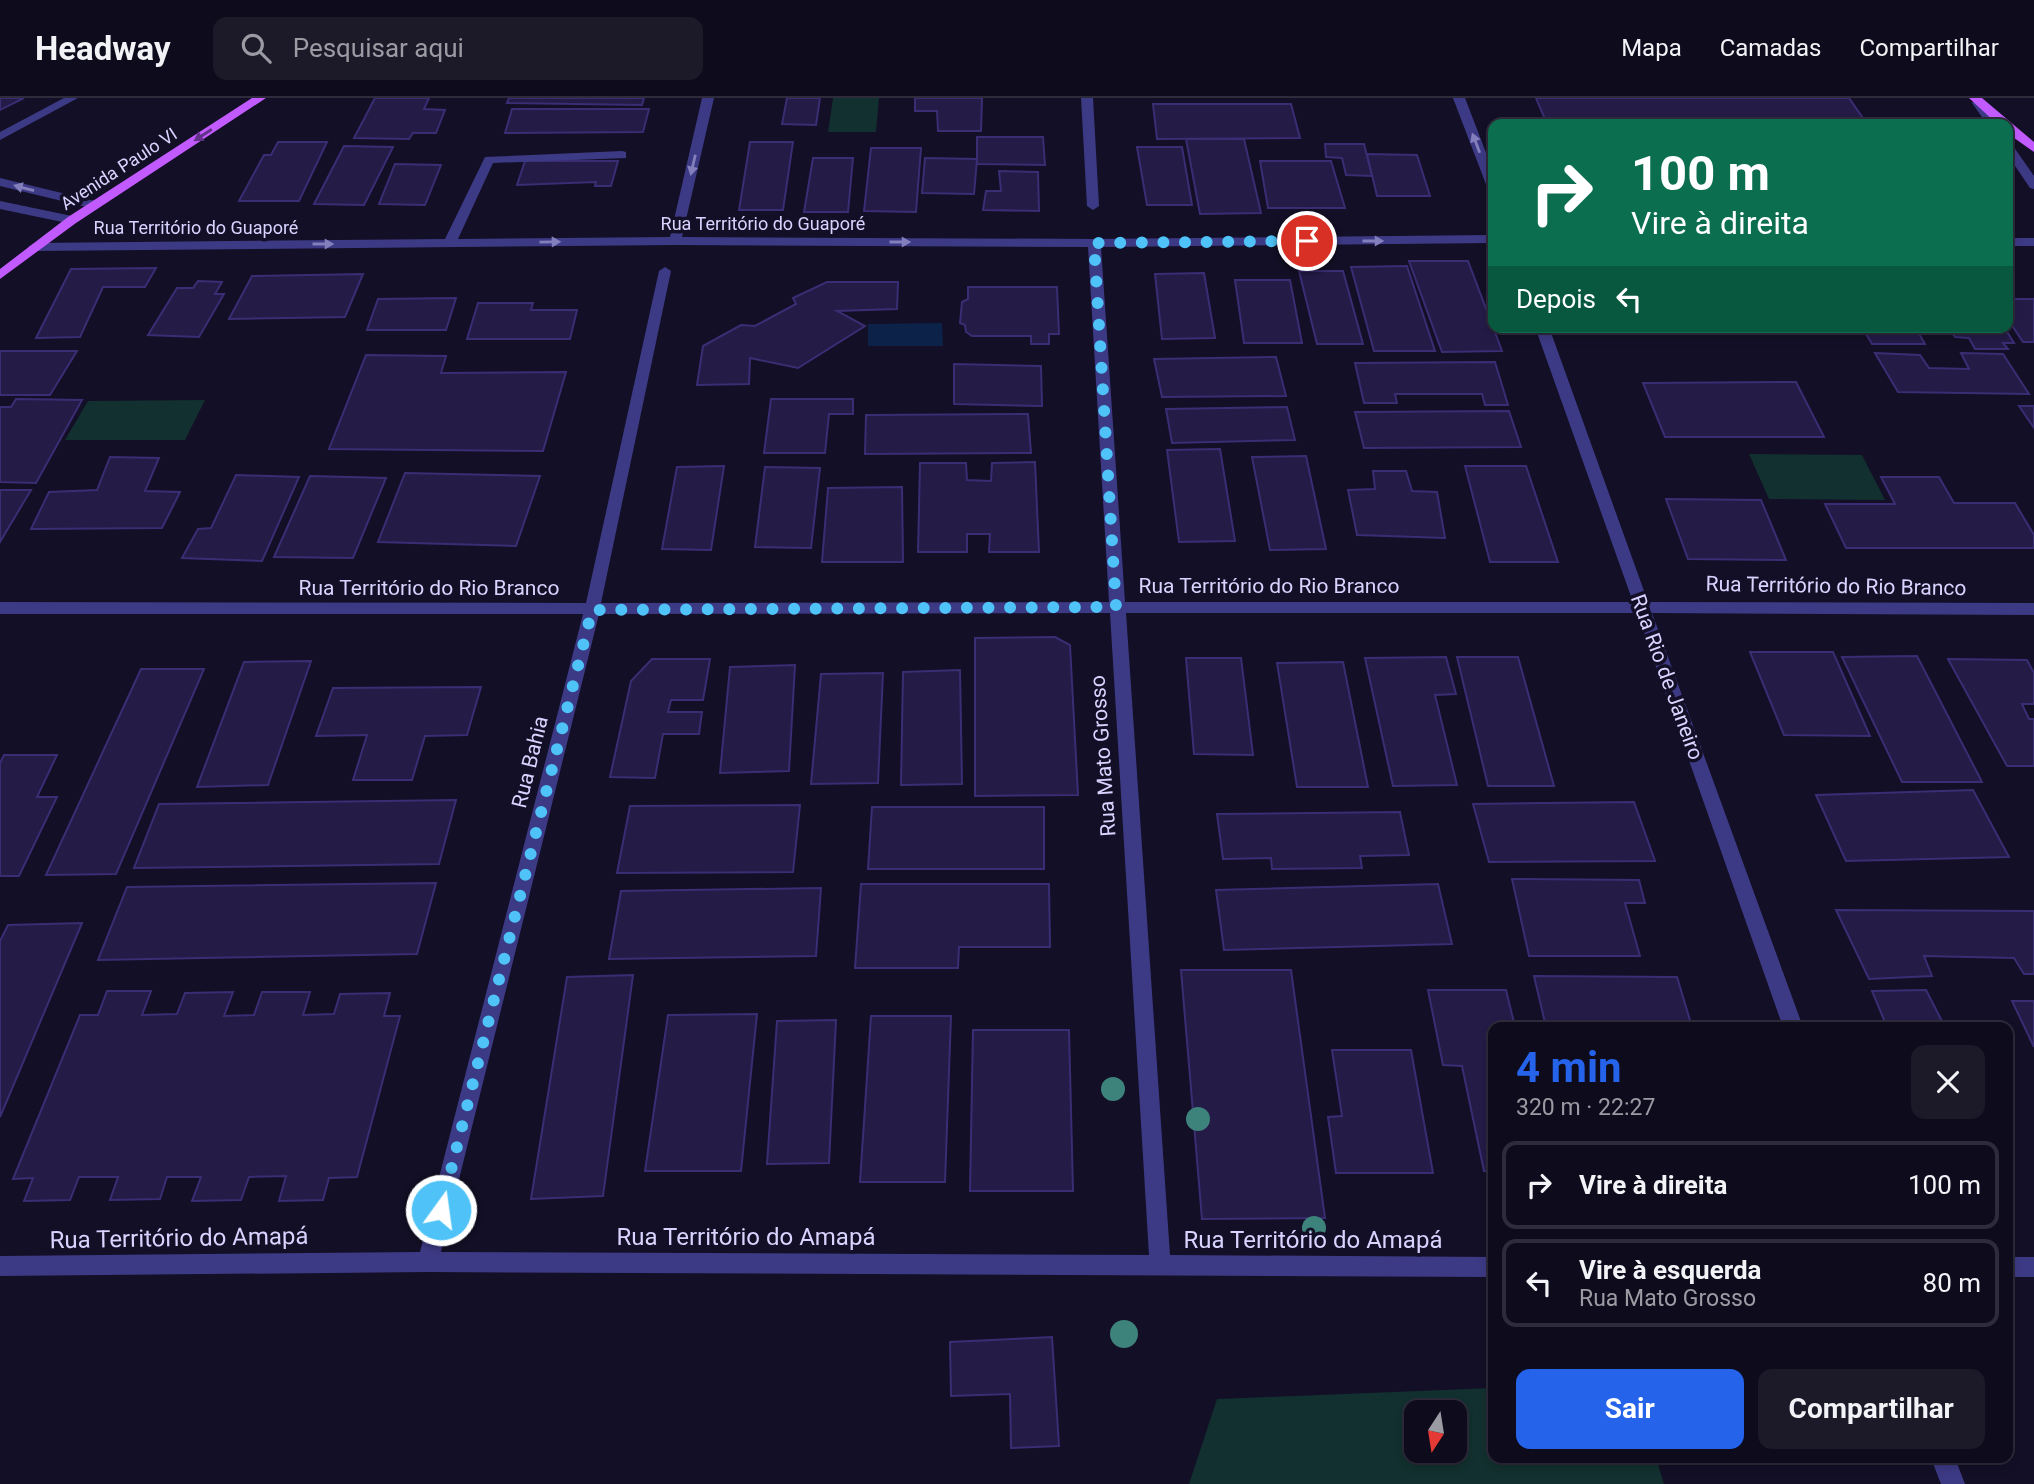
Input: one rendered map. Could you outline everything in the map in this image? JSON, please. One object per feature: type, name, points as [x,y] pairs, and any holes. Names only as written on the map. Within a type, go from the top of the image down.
[{"type":"main road","name":"Avenida Paulo VI","points":[[0,275],[72,220],[260,98]]},
{"type":"main road","points":[[1976,100],[1999,119]]},
{"type":"main road","points":[[2013,131],[2034,148]]},
{"type":"street","points":[[0,137],[72,98]]},
{"type":"street","points":[[675,241],[708,98]]},
{"type":"street","points":[[1087,98],[1093,206]]},
{"type":"street","points":[[1459,98],[1488,174]]},
{"type":"street","points":[[1976,100],[1989,119]]},
{"type":"street","points":[[2013,154],[2034,184]]},
{"type":"street","points":[[450,243],[489,160],[622,155]]},
{"type":"street","points":[[0,182],[95,205]]},
{"type":"street","points":[[0,205],[72,220]]},
{"type":"street","name":"Rua Território do Guaporé","points":[[34,247],[675,241],[1094,243],[1488,240]]},
{"type":"street","points":[[2013,242],[2034,242]]},
{"type":"street","name":"Rua Mato Grosso","points":[[1094,243],[1160,1265]]},
{"type":"street","name":"Rua Bahia","points":[[428,1262],[592,610],[665,271]]},
{"type":"street","name":"Rua Rio de Janeiro","points":[[1544,333],[1791,1022]]},
{"type":"street","name":"Rua Território do Rio Branco","points":[[0,608],[592,610],[1642,605],[2034,609]]},
{"type":"street","name":"Rua Território do Amapá","points":[[0,1266],[428,1262],[1488,1267]]},
{"type":"street","points":[[2013,1267],[2034,1267]]},
{"type":"street","points":[[1945,1463],[1953,1484]]},
{"type":"green space","points":[[833,98],[879,98],[876,132],[828,132]]},
{"type":"green space","points":[[205,400],[185,440],[65,440],[88,401]]},
{"type":"green space","points":[[1749,454],[1862,455],[1885,500],[1769,499]]},
{"type":"green space","points":[[1488,1388],[1488,1463],[1658,1463],[1664,1484],[1189,1484],[1217,1399]]},
{"type":"water","points":[[942,323],[943,346],[868,346],[868,324]]},
{"type":"building","points":[[0,98],[24,98],[0,110]]},
{"type":"building","points":[[375,98],[429,98],[424,109],[445,110],[436,133],[413,133],[409,139],[354,138]]},
{"type":"building","points":[[509,98],[644,98],[642,105],[507,103]]},
{"type":"building","points":[[787,98],[820,98],[816,125],[782,124]]},
{"type":"building","points":[[915,98],[982,98],[981,131],[938,131],[937,111],[915,111]]},
{"type":"building","points":[[1536,98],[1849,98],[1864,119],[1545,119]]},
{"type":"building","points":[[1153,104],[1291,104],[1300,138],[1157,139]]},
{"type":"building","points":[[512,109],[649,109],[643,132],[505,133]]},
{"type":"building","points":[[977,137],[1043,137],[1045,165],[977,164]]},
{"type":"building","points":[[1186,139],[1244,139],[1261,213],[1200,214]]},
{"type":"building","points":[[278,142],[327,142],[299,201],[239,201],[264,155],[271,155]]},
{"type":"building","points":[[750,142],[793,142],[783,210],[739,210]]},
{"type":"building","points":[[1325,144],[1364,144],[1372,176],[1346,175],[1342,158],[1326,157]]},
{"type":"building","points":[[344,146],[393,147],[364,205],[314,204]]},
{"type":"building","points":[[1137,147],[1182,147],[1192,205],[1147,205]]},
{"type":"building","points":[[871,148],[921,148],[916,212],[864,211]]},
{"type":"building","points":[[1367,154],[1417,155],[1430,196],[1377,196]]},
{"type":"building","points":[[813,158],[853,158],[848,212],[804,212]]},
{"type":"building","points":[[925,158],[977,159],[974,194],[922,193]]},
{"type":"building","points":[[525,161],[618,161],[611,186],[595,186],[596,182],[517,185]]},
{"type":"building","points":[[1260,161],[1331,161],[1345,208],[1268,208]]},
{"type":"building","points":[[395,164],[441,165],[425,205],[379,204]]},
{"type":"building","points":[[999,171],[1038,172],[1039,211],[983,210],[986,191],[1001,191]]},
{"type":"building","points":[[1409,261],[1468,261],[1488,314],[1488,333],[1495,333],[1502,351],[1442,352]]},
{"type":"building","points":[[1407,266],[1435,351],[1374,351],[1351,267]]},
{"type":"building","points":[[156,268],[145,287],[103,287],[80,337],[36,338],[71,269]]},
{"type":"building","points":[[1299,271],[1343,271],[1363,344],[1317,344]]},
{"type":"building","points":[[1204,273],[1215,338],[1162,339],[1155,274]]},
{"type":"building","points":[[363,274],[345,317],[229,319],[252,276]]},
{"type":"building","points":[[1235,280],[1290,280],[1302,343],[1244,343]]},
{"type":"building","points":[[198,281],[222,282],[215,294],[224,294],[199,337],[148,335],[177,288],[193,288]]},
{"type":"building","points":[[827,282],[898,282],[897,309],[837,311],[865,326],[798,368],[750,358],[749,384],[697,385],[703,346],[741,325],[755,326],[796,304],[793,298]]},
{"type":"building","points":[[968,287],[1057,287],[1059,334],[1049,334],[1049,344],[1031,344],[1031,336],[972,336],[966,332],[965,325],[960,323],[962,302],[968,299]]},
{"type":"building","points":[[456,298],[446,330],[367,330],[378,299]]},
{"type":"building","points":[[2013,299],[2034,299],[2034,342],[2023,342],[2013,327]]},
{"type":"building","points":[[478,303],[533,303],[531,310],[577,310],[570,339],[467,339]]},
{"type":"building","points":[[1866,333],[1919,333],[1925,344],[1872,344]]},
{"type":"building","points":[[1952,333],[2008,333],[2014,343],[2003,343],[2008,349],[1975,349],[1969,338],[1955,337]]},
{"type":"building","points":[[0,351],[77,351],[50,395],[0,395]]},
{"type":"building","points":[[1875,353],[1920,355],[1929,368],[1969,369],[1961,353],[2003,354],[2029,394],[1898,392]]},
{"type":"building","points":[[366,355],[446,356],[441,373],[566,372],[543,451],[329,449]]},
{"type":"building","points":[[1276,357],[1286,396],[1162,397],[1154,359]]},
{"type":"building","points":[[1495,362],[1508,405],[1485,405],[1482,394],[1395,394],[1397,403],[1364,403],[1355,363]]},
{"type":"building","points":[[954,364],[1041,366],[1042,406],[954,404]]},
{"type":"building","points":[[1796,382],[1824,437],[1665,437],[1643,383]]},
{"type":"building","points":[[16,399],[82,400],[36,483],[0,482],[0,407],[11,407]]},
{"type":"building","points":[[771,399],[853,399],[853,414],[829,414],[825,453],[764,453]]},
{"type":"building","points":[[2019,406],[2034,406],[2034,428]]},
{"type":"building","points":[[1287,407],[1295,440],[1172,443],[1166,409]]},
{"type":"building","points":[[1509,411],[1521,447],[1364,448],[1355,412]]},
{"type":"building","points":[[1028,414],[1031,453],[865,454],[866,415]]},
{"type":"building","points":[[1220,449],[1235,541],[1179,542],[1167,450]]},
{"type":"building","points":[[1306,456],[1326,549],[1270,550],[1252,457]]},
{"type":"building","points":[[110,457],[159,458],[145,491],[180,492],[162,528],[31,529],[49,492],[97,490]]},
{"type":"building","points":[[1035,462],[1039,552],[989,552],[990,534],[967,534],[967,552],[918,552],[920,463],[966,463],[967,480],[991,481],[992,463]]},
{"type":"building","points":[[724,466],[711,550],[662,549],[677,467]]},
{"type":"building","points":[[1465,466],[1526,466],[1558,562],[1490,562]]},
{"type":"building","points":[[765,467],[820,468],[811,548],[755,547]]},
{"type":"building","points":[[1373,471],[1406,471],[1412,491],[1437,492],[1445,538],[1357,535],[1348,490],[1375,489]]},
{"type":"building","points":[[405,473],[540,476],[516,546],[378,542]]},
{"type":"building","points":[[236,475],[299,477],[262,561],[182,558],[198,529],[211,528]]},
{"type":"building","points":[[310,476],[386,478],[353,558],[274,557]]},
{"type":"building","points":[[1881,477],[1939,477],[1954,503],[2015,503],[2034,535],[2034,548],[1846,548],[1825,504],[1895,504]]},
{"type":"building","points":[[902,487],[903,562],[822,562],[828,488]]},
{"type":"building","points":[[0,490],[31,490],[0,542]]},
{"type":"building","points":[[1666,499],[1761,500],[1786,560],[1688,559]]},
{"type":"building","points":[[1055,637],[1070,645],[1078,795],[975,796],[975,638]]},
{"type":"building","points":[[1750,652],[1833,652],[1870,736],[1784,735]]},
{"type":"building","points":[[1917,656],[1982,782],[1902,782],[1842,657]]},
{"type":"building","points":[[1446,657],[1456,694],[1435,695],[1457,785],[1393,786],[1365,658]]},
{"type":"building","points":[[1457,657],[1518,657],[1554,786],[1488,786]]},
{"type":"building","points":[[1186,658],[1241,658],[1253,755],[1194,754]]},
{"type":"building","points":[[652,659],[710,659],[703,700],[671,700],[668,712],[702,712],[699,734],[663,734],[655,778],[610,777],[631,681]]},
{"type":"building","points":[[1948,659],[2027,660],[2034,673],[2034,704],[2022,704],[2029,719],[2034,719],[2034,766],[2007,766]]},
{"type":"building","points":[[311,661],[268,785],[197,787],[244,662]]},
{"type":"building","points":[[1343,662],[1368,787],[1297,787],[1277,663]]},
{"type":"building","points":[[795,665],[789,771],[720,773],[730,667]]},
{"type":"building","points":[[141,669],[204,669],[116,874],[46,875]]},
{"type":"building","points":[[960,670],[962,784],[901,785],[903,672]]},
{"type":"building","points":[[883,673],[878,783],[811,784],[821,674]]},
{"type":"building","points":[[481,687],[467,735],[425,736],[412,780],[353,780],[367,735],[316,736],[333,688]]},
{"type":"building","points":[[4,755],[57,755],[37,797],[57,797],[19,876],[0,876],[0,763]]},
{"type":"building","points":[[1973,790],[2009,857],[1846,861],[1816,795]]},
{"type":"building","points":[[456,800],[439,864],[134,868],[159,804]]},
{"type":"building","points":[[1634,802],[1655,861],[1489,862],[1473,804]]},
{"type":"building","points":[[800,805],[793,872],[617,873],[630,806]]},
{"type":"building","points":[[872,807],[1044,807],[1044,869],[868,869]]},
{"type":"building","points":[[1400,812],[1409,855],[1360,856],[1362,868],[1272,869],[1271,858],[1223,859],[1217,814]]},
{"type":"building","points":[[1512,879],[1639,880],[1645,903],[1625,903],[1640,956],[1529,956]]},
{"type":"building","points":[[436,883],[417,954],[98,960],[127,887]]},
{"type":"building","points":[[861,884],[1049,884],[1050,947],[959,947],[958,968],[855,968]]},
{"type":"building","points":[[1438,884],[1452,944],[1224,950],[1216,890]]},
{"type":"building","points":[[821,888],[816,956],[609,959],[621,891]]},
{"type":"building","points":[[1836,910],[2034,911],[2034,974],[2024,974],[2014,958],[1924,956],[1932,976],[1869,979]]},
{"type":"building","points":[[82,923],[0,1117],[0,941],[8,925]]},
{"type":"building","points":[[1181,970],[1291,970],[1325,1218],[1202,1219]]},
{"type":"building","points":[[633,975],[603,1196],[531,1199],[567,977]]},
{"type":"building","points":[[1534,976],[1677,977],[1690,1022],[1545,1022]]},
{"type":"building","points":[[1428,990],[1506,990],[1514,1022],[1488,1022],[1488,1171],[1484,1171],[1462,1066],[1443,1065]]},
{"type":"building","points":[[1926,990],[1942,1022],[1885,1022],[1872,991]]},
{"type":"building","points":[[107,991],[151,991],[142,1015],[177,1014],[185,993],[233,992],[224,1016],[254,1015],[262,992],[310,992],[303,1015],[334,1014],[340,994],[390,993],[384,1016],[400,1016],[357,1177],[329,1178],[323,1200],[279,1201],[286,1176],[249,1177],[241,1200],[192,1201],[201,1177],[167,1177],[160,1199],[110,1200],[118,1177],[79,1177],[70,1200],[24,1201],[33,1178],[13,1179],[80,1015],[98,1015]]},
{"type":"building","points":[[2012,1001],[2034,1001],[2034,1047]]},
{"type":"building","points":[[757,1014],[741,1171],[645,1171],[668,1015]]},
{"type":"building","points":[[871,1016],[951,1016],[945,1182],[860,1182]]},
{"type":"building","points":[[836,1020],[829,1163],[767,1164],[777,1021]]},
{"type":"building","points":[[973,1030],[1069,1030],[1073,1191],[970,1191]]},
{"type":"building","points":[[1332,1050],[1411,1050],[1433,1173],[1336,1173],[1328,1117],[1342,1116]]},
{"type":"building","points":[[1052,1337],[1059,1446],[1011,1448],[1010,1394],[951,1396],[950,1342]]},
{"type":"route","points":[[441,1210],[592,610],[1116,607],[1094,243],[1307,241]]}]
